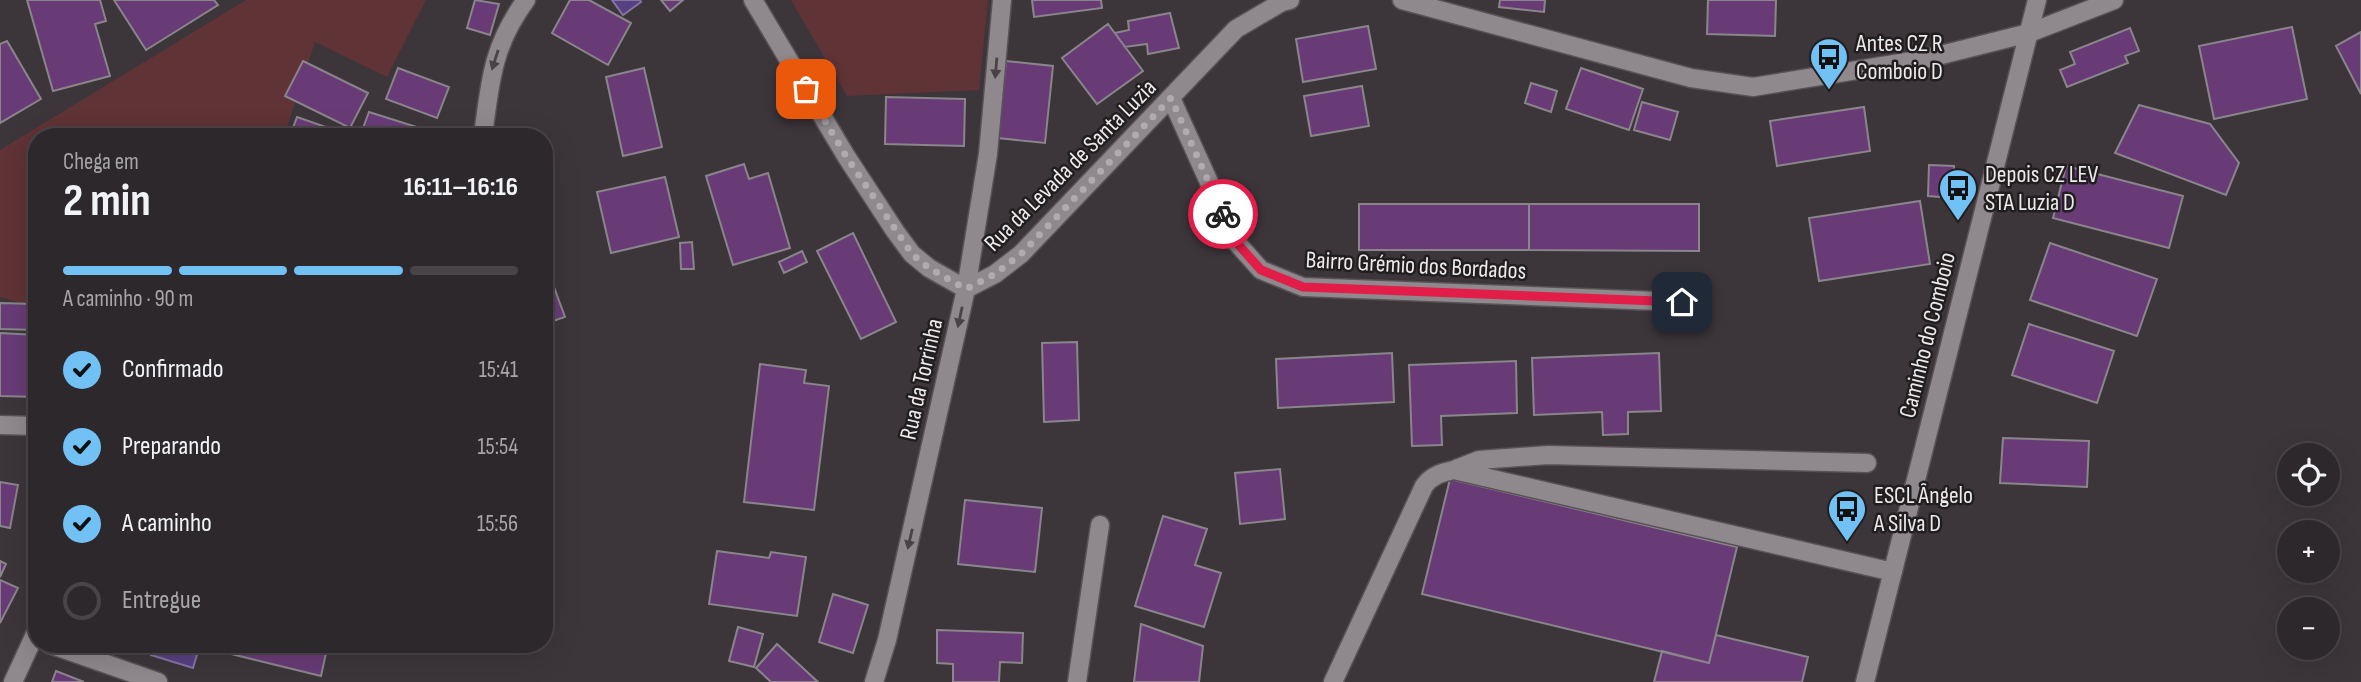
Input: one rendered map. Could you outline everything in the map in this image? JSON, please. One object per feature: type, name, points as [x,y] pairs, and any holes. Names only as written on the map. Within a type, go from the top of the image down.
[{"type":"street","points":[[484,128],[490,78],[496,58],[517,12],[526,0]]},
{"type":"street","points":[[753,0],[846,156],[895,231],[912,254],[929,268],[966,289]]},
{"type":"street","name":"Rua da Torrinha","points":[[874,682],[887,640],[966,289],[988,154],[1002,0]]},
{"type":"street","name":"Rua da Levada de Santa Luzia","points":[[966,289],[995,274],[1021,254],[1236,29],[1290,0]]},
{"type":"street","points":[[1402,0],[1691,78],[1753,87],[1925,59],[2029,33],[2114,0]]},
{"type":"street","name":"Caminho do Comboio","points":[[1865,682],[2037,0]]},
{"type":"street","name":"Bairro Grémio dos Bordados","points":[[1171,98],[1236,242],[1261,270],[1303,287],[1682,302]]},
{"type":"street","points":[[0,425],[28,426]]},
{"type":"street","points":[[1333,682],[1424,486],[1438,474],[1479,460],[1548,455],[1867,463]]},
{"type":"street","points":[[1454,470],[1892,572]]},
{"type":"street","points":[[1077,682],[1100,525]]},
{"type":"street","points":[[13,682],[30,653]]},
{"type":"street","points":[[80,653],[158,682]]},
{"type":"shaded area","points":[[246,0],[426,0],[387,77],[315,42],[287,128],[36,128]]},
{"type":"shaded area","points":[[612,0],[640,0],[641,2],[623,15]]},
{"type":"shaded area","points":[[791,0],[988,0],[979,90],[847,96]]},
{"type":"shaded area","points":[[28,133],[28,305],[0,297],[0,150]]},
{"type":"shaded area","points":[[152,653],[198,653],[193,668],[151,655]]},
{"type":"building","points":[[27,0],[100,0],[106,21],[95,24],[110,76],[53,91]]},
{"type":"building","points":[[114,0],[214,0],[218,5],[146,50]]},
{"type":"building","points":[[475,0],[499,4],[490,35],[467,28]]},
{"type":"building","points":[[570,0],[589,0],[631,23],[608,65],[552,33]]},
{"type":"building","points":[[661,0],[683,0],[670,11]]},
{"type":"building","points":[[1032,0],[1101,0],[1102,8],[1034,17]]},
{"type":"building","points":[[1500,0],[1545,0],[1544,12],[1499,7]]},
{"type":"building","points":[[1708,0],[1776,0],[1775,36],[1707,34]]},
{"type":"building","points":[[1170,13],[1179,48],[1148,54],[1147,44],[1125,47],[1115,33],[1129,30],[1128,21]]},
{"type":"building","points":[[1108,24],[1143,71],[1097,104],[1062,58]]},
{"type":"building","points":[[1368,26],[1376,69],[1303,82],[1296,39]]},
{"type":"building","points":[[2292,27],[2307,99],[2214,119],[2199,46]]},
{"type":"building","points":[[2130,28],[2139,51],[2125,56],[2128,63],[2067,87],[2060,70],[2075,64],[2070,52]]},
{"type":"building","points":[[2361,32],[2361,94],[2336,46]]},
{"type":"building","points":[[7,41],[41,99],[0,123],[0,44]]},
{"type":"building","points":[[303,61],[368,93],[350,128],[285,96]]},
{"type":"building","points":[[1006,61],[1053,66],[1045,143],[998,138]]},
{"type":"building","points":[[398,68],[449,87],[437,118],[386,99]]},
{"type":"building","points":[[644,68],[662,147],[623,156],[606,77]]},
{"type":"building","points":[[1581,68],[1643,89],[1629,130],[1566,109]]},
{"type":"building","points":[[1531,83],[1557,91],[1551,112],[1525,103]]},
{"type":"building","points":[[1362,86],[1369,126],[1311,136],[1304,96]]},
{"type":"building","points":[[886,97],[965,99],[964,146],[885,144]]},
{"type":"building","points":[[1642,102],[1678,112],[1670,140],[1634,130]]},
{"type":"building","points":[[2139,105],[2210,124],[2239,163],[2226,195],[2115,153]]},
{"type":"building","points":[[1864,107],[1870,151],[1777,166],[1770,121]]},
{"type":"building","points":[[369,112],[420,128],[363,128]]},
{"type":"building","points":[[297,117],[329,128],[293,128]]},
{"type":"building","points":[[744,164],[749,179],[768,173],[790,248],[733,265],[706,176]]},
{"type":"building","points":[[1929,165],[1954,166],[1953,198],[1928,196]]},
{"type":"building","points":[[2066,166],[2183,196],[2169,248],[2053,218]]},
{"type":"building","points":[[665,177],[679,237],[611,253],[597,192]]},
{"type":"building","points":[[1920,201],[1930,264],[1819,281],[1809,218]]},
{"type":"building","points":[[1359,204],[1529,204],[1529,250],[1359,250]]},
{"type":"building","points":[[1529,204],[1699,204],[1699,251],[1529,250]]},
{"type":"building","points":[[853,233],[896,322],[861,339],[817,251]]},
{"type":"building","points":[[692,242],[694,269],[681,269],[680,243]]},
{"type":"building","points":[[2050,243],[2157,279],[2137,336],[2030,300]]},
{"type":"building","points":[[802,251],[807,262],[784,273],[779,262]]},
{"type":"building","points":[[553,284],[565,317],[553,321]]},
{"type":"building","points":[[0,303],[28,304],[28,330],[0,329]]},
{"type":"building","points":[[2029,324],[2114,351],[2097,403],[2012,375]]},
{"type":"building","points":[[0,333],[28,335],[28,397],[0,396]]},
{"type":"building","points":[[1077,342],[1079,420],[1044,422],[1042,343]]},
{"type":"building","points":[[1392,353],[1394,402],[1278,408],[1276,359]]},
{"type":"building","points":[[1659,353],[1661,411],[1628,412],[1628,434],[1603,435],[1602,412],[1534,415],[1532,358]]},
{"type":"building","points":[[1516,361],[1517,413],[1441,416],[1442,445],[1412,446],[1409,365]]},
{"type":"building","points":[[760,364],[806,370],[804,383],[829,386],[814,510],[744,502]]},
{"type":"building","points":[[2003,438],[2089,441],[2087,487],[2000,483]]},
{"type":"building","points":[[1280,469],[1285,519],[1240,524],[1235,473]]},
{"type":"building","points":[[1450,479],[1737,547],[1709,663],[1422,594]]},
{"type":"building","points":[[0,482],[18,485],[10,528],[0,526]]},
{"type":"building","points":[[965,500],[1042,508],[1035,572],[958,564]]},
{"type":"building","points":[[1163,516],[1207,529],[1195,565],[1221,573],[1204,627],[1135,606]]},
{"type":"building","points":[[717,551],[769,558],[771,552],[806,557],[797,616],[709,604]]},
{"type":"building","points":[[0,561],[6,564],[0,577]]},
{"type":"building","points":[[0,580],[18,588],[0,623]]},
{"type":"building","points":[[833,594],[868,605],[853,653],[819,642]]},
{"type":"building","points":[[1141,624],[1203,646],[1199,682],[1134,682]]},
{"type":"building","points":[[738,627],[763,634],[754,667],[729,661]]},
{"type":"building","points":[[937,630],[1023,633],[1022,663],[1000,662],[999,682],[953,682],[953,664],[937,663]]},
{"type":"building","points":[[1716,635],[1808,657],[1802,682],[1654,682],[1662,651],[1709,663]]},
{"type":"building","points":[[777,644],[818,682],[771,682],[756,668]]},
{"type":"building","points":[[227,653],[326,653],[321,676]]},
{"type":"building","points":[[56,671],[84,682],[52,682]]},
{"type":"way so far","points":[[806,89],[846,156],[912,254],[929,268],[966,289],[995,274],[1021,254],[1171,98],[1223,214]]},
{"type":"place","name":"Antes CZ R Comboio D","points":[[1829,91]]},
{"type":"place","name":"Depois CZ LEV STA Luzia D","points":[[1958,222]]},
{"type":"place","name":"ESCL Ângelo A Silva D","points":[[1847,543]]},
{"type":"route","points":[[1223,214],[1236,242],[1261,270],[1303,287],[1682,302]]}]
